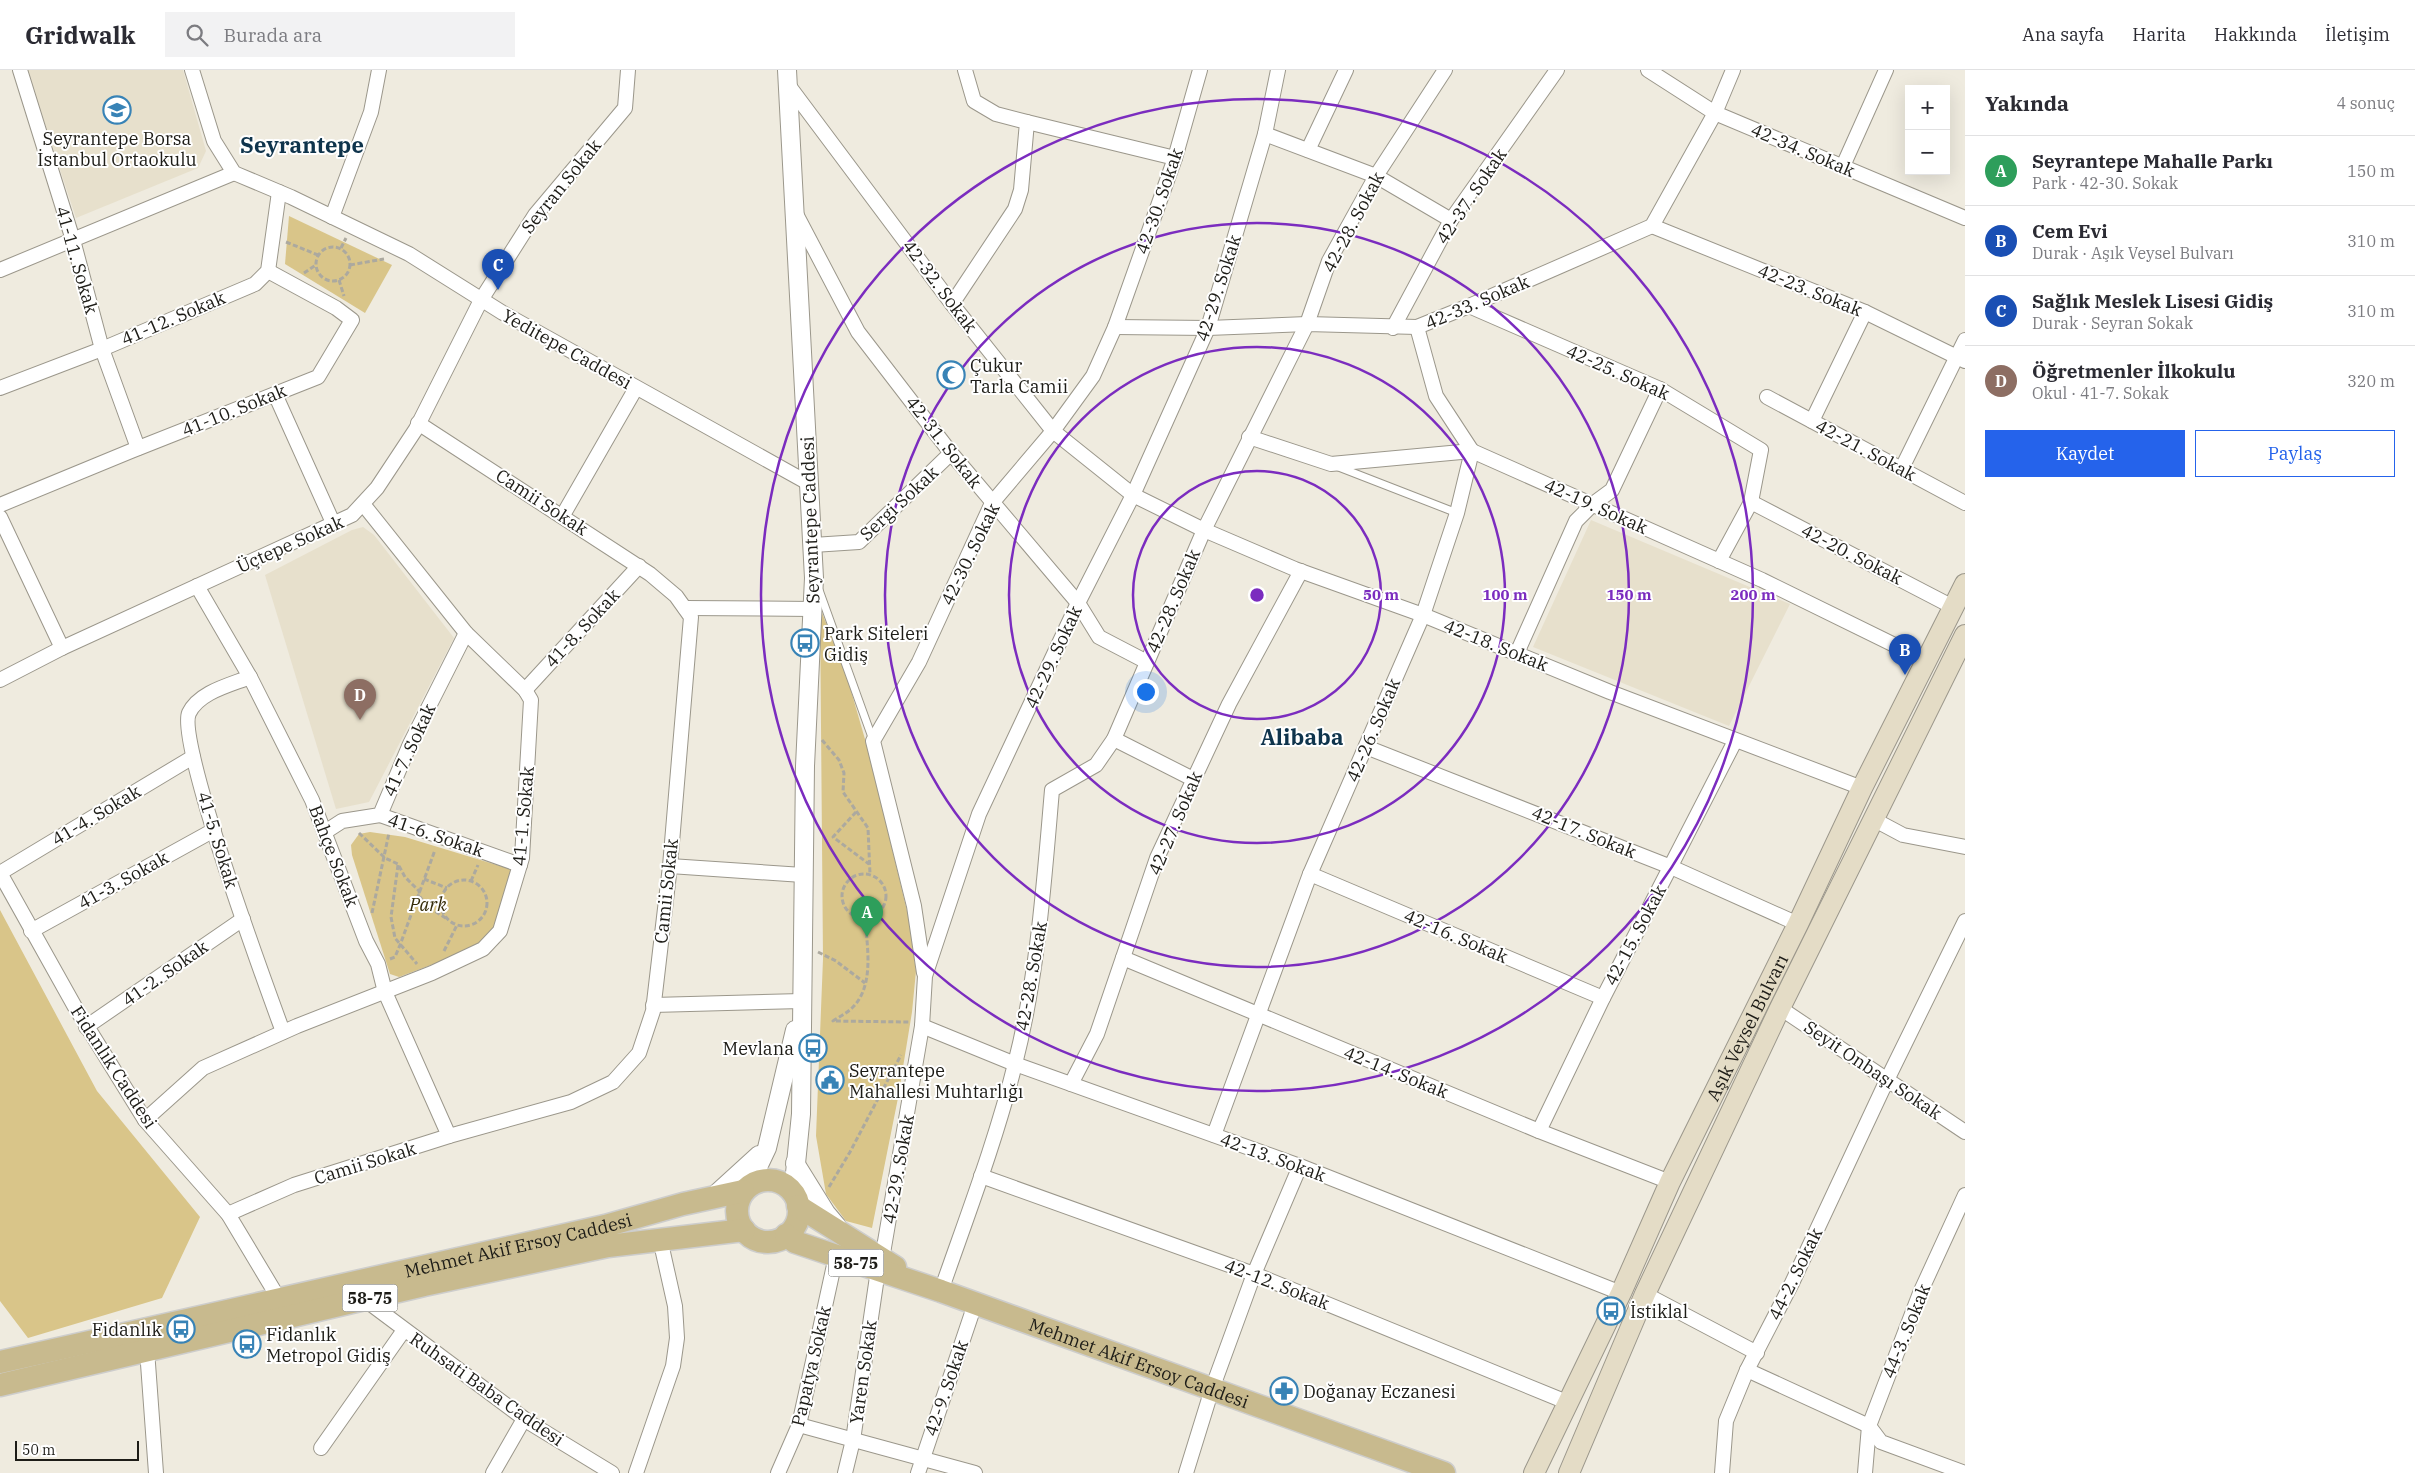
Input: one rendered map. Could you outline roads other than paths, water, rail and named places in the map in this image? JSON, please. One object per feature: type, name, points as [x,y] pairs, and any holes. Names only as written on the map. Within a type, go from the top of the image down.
[{"type":"main road","name":"Aşık Veysel Bulvarı","points":[[1534,1473],[1622,1293],[1670,1182],[1798,924],[1925,660],[1965,584]]},
{"type":"main road","name":"Aşık Veysel Bulvarı","points":[[1572,1470],[1646,1294],[1780,1008],[1965,635]]},
{"type":"main road","points":[[762,1180],[772,1180],[786,1186],[803,1200],[797,1221],[786,1235],[776,1240],[761,1241],[744,1230],[737,1212],[739,1198],[746,1188],[762,1180]]},
{"type":"main road","name":"Mehmet Akif Ersoy Caddesi","points":[[0,1362],[604,1226],[746,1188]]},
{"type":"main road","name":"Mehmet Akif Ersoy Caddesi","points":[[803,1200],[842,1246]]},
{"type":"main road","name":"Mehmet Akif Ersoy Caddesi","points":[[0,1385],[364,1299],[608,1246],[744,1230]]},
{"type":"main road","name":"Mehmet Akif Ersoy Caddesi","points":[[786,1235],[795,1242],[842,1246],[934,1289],[1212,1389],[1416,1466],[1444,1473]]},
{"type":"street","name":"41-11. Sokak","points":[[20,70],[73,240],[102,349],[138,448]]},
{"type":"street","points":[[0,270],[234,173],[214,141],[192,70]]},
{"type":"street","points":[[332,217],[371,112],[379,70]]},
{"type":"street","name":"Seyran Sokak","points":[[481,300],[535,215],[625,108],[628,70]]},
{"type":"street","points":[[965,70],[974,101],[996,114],[1175,158]]},
{"type":"street","name":"42-30. Sokak","points":[[873,740],[919,662],[992,503],[1053,431],[1093,376],[1115,327],[1175,158],[1200,70]]},
{"type":"street","name":"42-29. Sokak","points":[[880,1265],[922,1026],[925,976],[979,814],[1078,603],[1133,495],[1208,328],[1265,134],[1278,70]]},
{"type":"street","points":[[1308,150],[1346,70]]},
{"type":"street","name":"42-28. Sokak","points":[[934,1289],[981,1176],[1015,1064],[1040,934],[1052,790],[1096,765],[1114,739],[1204,530],[1307,324],[1329,262],[1376,176],[1445,70]]},
{"type":"street","name":"42-37. Sokak","points":[[1392,328],[1451,220],[1558,70]]},
{"type":"street","name":"42-34. Sokak","points":[[1648,70],[1715,113],[1965,218]]},
{"type":"street","points":[[1652,226],[1715,113],[1733,70]]},
{"type":"street","points":[[1843,166],[1886,70]]},
{"type":"street","name":"Seyrantepe Caddesi","points":[[787,76],[814,545],[803,874],[801,1114],[795,1163],[803,1200]]},
{"type":"street","name":"42-32. Sokak","points":[[787,76],[952,304],[1053,431],[1133,495]]},
{"type":"street","points":[[952,304],[1015,209],[1021,190],[1027,122]]},
{"type":"street","points":[[1265,134],[1376,176],[1451,220]]},
{"type":"street","name":"Yeditepe Caddesi","points":[[234,173],[279,192],[406,253],[481,300],[810,484]]},
{"type":"street","points":[[268,271],[279,192]]},
{"type":"street","name":"42-31. Sokak","points":[[796,214],[858,332],[952,453],[992,503],[1078,603],[1099,636],[1147,662]]},
{"type":"street","name":"42-33. Sokak","points":[[1115,327],[1208,328],[1307,324],[1392,328],[1417,327],[1652,226]]},
{"type":"street","name":"42-23. Sokak","points":[[1652,226],[1865,312],[1961,359]]},
{"type":"street","name":"41-12. Sokak","points":[[0,388],[102,349],[255,284],[268,271]]},
{"type":"street","name":"41-10. Sokak","points":[[0,506],[138,448],[318,377],[352,320],[336,308],[268,271]]},
{"type":"street","name":"Üçtepe Sokak","points":[[0,680],[62,648],[352,516],[377,488],[418,423],[481,300]]},
{"type":"street","name":"42-25. Sokak","points":[[1469,306],[1660,389],[1761,450],[1751,502]]},
{"type":"street","points":[[1812,421],[1865,312]]},
{"type":"street","points":[[1417,327],[1436,396],[1472,451]]},
{"type":"street","points":[[1902,468],[1961,359],[1965,340]]},
{"type":"street","points":[[563,515],[636,388]]},
{"type":"street","points":[[1517,653],[1576,521],[1593,504],[1612,490],[1660,389]]},
{"type":"street","points":[[275,394],[334,525]]},
{"type":"street","name":"42-21. Sokak","points":[[1767,397],[1965,502]]},
{"type":"street","name":"Camii Sokak","points":[[228,1214],[294,1185],[449,1136],[570,1102],[613,1082],[639,1053],[653,1005],[670,866],[691,617],[676,596],[639,566],[563,515],[418,423]]},
{"type":"street","name":"42-19. Sokak","points":[[1249,437],[1331,464],[1472,451],[1719,561],[1925,660]]},
{"type":"street","name":"42-26. Sokak","points":[[1214,1134],[1310,874],[1423,614],[1457,513],[1472,451]]},
{"type":"street","name":"Sergi Sokak","points":[[814,545],[859,542],[952,453]]},
{"type":"street","name":"42-18. Sokak","points":[[1133,495],[1204,530],[1301,571],[1423,614],[1735,740],[1862,788]]},
{"type":"street","points":[[1719,561],[1751,502]]},
{"type":"street","name":"42-20. Sokak","points":[[1751,502],[1953,606]]},
{"type":"street","points":[[363,504],[466,633],[525,690]]},
{"type":"street","points":[[0,517],[62,648]]},
{"type":"street","name":"41-8. Sokak","points":[[525,690],[639,566]]},
{"type":"street","name":"42-27. Sokak","points":[[1071,1084],[1096,1034],[1157,858],[1230,704],[1301,571]]},
{"type":"street","name":"Bahçe Sokak","points":[[197,586],[250,677],[312,800],[366,941],[378,964],[385,992],[449,1136]]},
{"type":"street","points":[[685,608],[813,609]]},
{"type":"street","name":"41-7. Sokak","points":[[325,832],[342,821],[386,817],[410,744],[466,633]]},
{"type":"street","name":"41-5. Sokak","points":[[250,677],[198,700],[188,715],[192,757],[243,919],[283,1032]]},
{"type":"street","name":"41-1. Sokak","points":[[145,1120],[203,1068],[283,1032],[434,972],[484,949],[500,932],[520,865],[531,700],[525,690]]},
{"type":"street","points":[[1114,739],[1193,779]]},
{"type":"street","points":[[873,740],[914,906],[925,976]]},
{"type":"street","name":"42-15. Sokak","points":[[1539,1131],[1602,998],[1735,740]]},
{"type":"street","name":"42-17. Sokak","points":[[1366,747],[1671,867],[1798,924]]},
{"type":"street","name":"41-4. Sokak","points":[[0,873],[192,757]]},
{"type":"street","name":"41-6. Sokak","points":[[386,817],[441,835],[520,865]]},
{"type":"street","points":[[1873,819],[1903,835],[1965,847]]},
{"type":"street","name":"41-3. Sokak","points":[[31,931],[214,830]]},
{"type":"street","points":[[670,866],[803,874]]},
{"type":"street","name":"Fidanlık Caddesi","points":[[0,873],[86,1027],[145,1120],[228,1214],[279,1299]]},
{"type":"street","name":"42-16. Sokak","points":[[1310,874],[1602,998]]},
{"type":"street","name":"41-2. Sokak","points":[[86,1027],[243,919]]},
{"type":"street","name":"44-2. Sokak","points":[[1722,1473],[1726,1421],[1747,1370],[1757,1353],[1965,921]]},
{"type":"street","name":"42-14. Sokak","points":[[1123,958],[1539,1131],[1670,1182]]},
{"type":"street","points":[[653,1005],[802,1000]]},
{"type":"street","name":"Seyrantepe Caddesi","points":[[746,1188],[767,1148],[802,1000]]},
{"type":"street","name":"Seyit Onbaşı Sokak","points":[[1780,1008],[1965,1132]]},
{"type":"street","name":"42-13. Sokak","points":[[922,1026],[1015,1064],[1300,1166],[1622,1293]]},
{"type":"street","points":[[714,1196],[767,1148]]},
{"type":"street","points":[[795,1163],[803,1200]]},
{"type":"street","points":[[1186,1473],[1212,1389],[1254,1274],[1300,1166]]},
{"type":"street","name":"42-12. Sokak","points":[[981,1176],[1254,1274],[1569,1402]]},
{"type":"street","name":"44-3. Sokak","points":[[1864,1473],[1869,1426],[1920,1293],[1965,1195]]},
{"type":"street","points":[[636,1473],[673,1366],[677,1338],[675,1306],[660,1239]]},
{"type":"street","name":"Papatya Sokak","points":[[778,1473],[799,1425],[842,1246]]},
{"type":"street","name":"Yaren Sokak","points":[[845,1473],[853,1440],[880,1265]]},
{"type":"street","points":[[1646,1294],[1757,1353]]},
{"type":"street","name":"Ruhsati Baba Caddesi","points":[[364,1299],[524,1418],[612,1473]]},
{"type":"street","name":"42-9. Sokak","points":[[918,1473],[975,1304]]},
{"type":"street","points":[[321,1448],[404,1330]]},
{"type":"street","points":[[147,1350],[154,1473]]},
{"type":"street","points":[[1747,1370],[1869,1426],[1881,1442],[1965,1473]]},
{"type":"street","points":[[493,1473],[524,1418]]},
{"type":"street","points":[[799,1425],[975,1473]]},
{"type":"lane","points":[[1331,464],[1457,513]]},
{"type":"lane","points":[[814,578],[873,740]]},
{"type":"place","name":"Seyrantepe Borsa İstanbul Ortaokulu","points":[[117,110]]},
{"type":"place","name":"Sağlık Meslek Lisesi Gidiş","points":[[498,290]]},
{"type":"place","name":"Çukur Tarla Camii","points":[[951,375]]},
{"type":"place","name":"Park Siteleri Gidiş","points":[[805,643]]},
{"type":"place","name":"Cem Evi","points":[[1905,675]]},
{"type":"place","name":"Öğretmenler İlkokulu","points":[[360,720]]},
{"type":"place","name":"Seyrantepe Mahalle Parkı","points":[[867,937]]},
{"type":"place","name":"Mevlana","points":[[813,1048]]},
{"type":"place","name":"Seyrantepe Mahallesi Muhtarlığı","points":[[830,1080]]},
{"type":"place","name":"İstiklal","points":[[1611,1311]]},
{"type":"place","name":"Fidanlık","points":[[181,1329]]},
{"type":"place","name":"Fidanlık Metropol Gidiş","points":[[247,1344]]},
{"type":"place","name":"Doğanay Eczanesi","points":[[1284,1391]]},
{"type":"district","name":"Seyrantepe","points":[[302,144]]},
{"type":"district","name":"Alibaba","points":[[1302,736]]},
{"type":"park label","name":"Park","points":[[428,904]]}]
